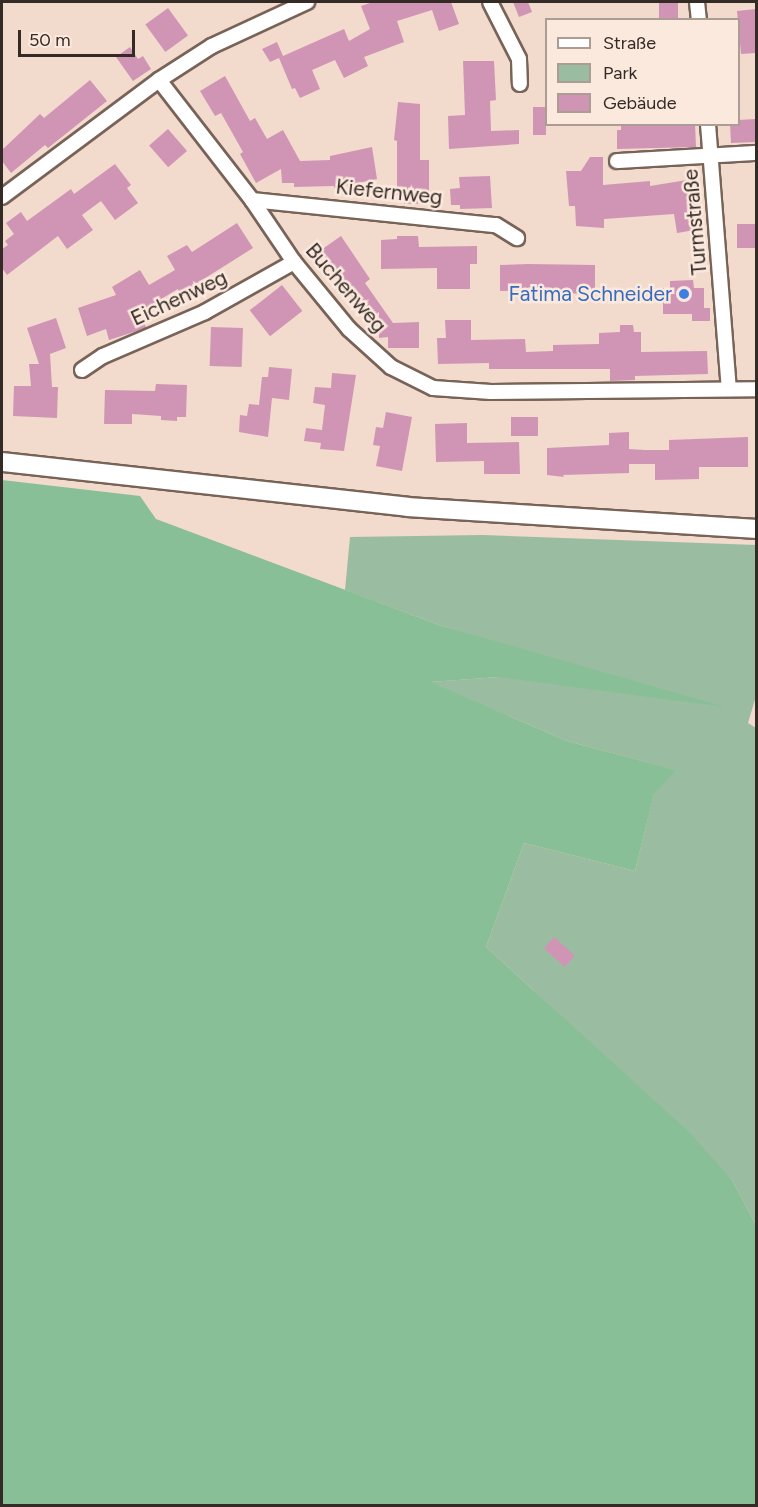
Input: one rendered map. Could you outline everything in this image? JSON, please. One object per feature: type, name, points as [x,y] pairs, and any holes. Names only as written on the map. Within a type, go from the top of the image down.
[{"type":"main road","points":[[2,462],[408,507],[756,529]]},
{"type":"street","points":[[2,197],[159,80],[212,46],[307,2]]},
{"type":"street","points":[[490,2],[519,59],[520,84]]},
{"type":"street","points":[[697,2],[699,18]]},
{"type":"street","name":"Buchenweg","points":[[159,80],[252,200],[294,262],[349,329],[391,367],[433,388],[491,392],[756,388]]},
{"type":"street","name":"Turmstraße","points":[[708,126],[729,388]]},
{"type":"street","points":[[617,161],[756,153]]},
{"type":"street","name":"Kiefernweg","points":[[252,200],[496,225],[517,238]]},
{"type":"street","name":"Eichenweg","points":[[82,370],[103,356],[205,312],[294,262]]},
{"type":"green space","points":[[2,480],[140,496],[156,519],[439,625],[725,707],[499,677],[431,682],[567,741],[676,770],[654,794],[635,871],[524,843],[486,947],[689,1132],[732,1180],[756,1225],[756,1505],[2,1505]]},
{"type":"green space","points":[[483,535],[756,545],[756,696],[748,723],[756,728],[756,1225],[732,1180],[486,947],[524,843],[635,871],[654,793],[675,770],[567,741],[430,682],[499,677],[549,658],[439,625],[345,590],[350,537]]},
{"type":"building","points":[[373,2],[451,2],[459,24],[439,31],[432,10],[397,21],[404,42],[364,57],[368,66],[344,78],[335,60],[312,70],[320,89],[300,98],[295,88],[292,89],[279,58],[270,62],[262,49],[277,42],[283,56],[344,29],[349,41],[370,29],[361,6]]},
{"type":"building","points":[[513,2],[528,2],[532,12],[519,17]]},
{"type":"building","points":[[659,2],[678,2],[678,18],[659,18]]},
{"type":"building","points":[[168,8],[188,36],[165,52],[145,24]]},
{"type":"building","points":[[756,9],[756,53],[741,54],[740,18],[738,18],[737,11]]},
{"type":"building","points":[[130,47],[138,59],[143,56],[151,69],[133,81],[116,57]]},
{"type":"building","points":[[463,61],[494,61],[496,100],[490,101],[491,131],[519,130],[519,144],[449,149],[448,116],[465,115]]},
{"type":"building","points":[[225,76],[250,121],[255,118],[267,139],[283,130],[300,161],[330,160],[330,156],[372,147],[377,179],[334,188],[334,186],[294,187],[294,183],[282,183],[281,169],[256,183],[240,154],[243,152],[221,113],[215,116],[200,91]]},
{"type":"building","points":[[90,80],[107,101],[48,148],[45,145],[11,173],[2,161],[2,150],[40,114],[44,118]]},
{"type":"building","points":[[398,102],[420,104],[420,160],[429,160],[429,197],[418,197],[418,204],[404,204],[403,197],[397,197],[397,141],[394,140]]},
{"type":"building","points":[[533,107],[545,107],[546,135],[533,135]]},
{"type":"building","points":[[756,119],[756,142],[731,143],[730,126],[740,126],[740,120]]},
{"type":"building","points":[[621,126],[695,126],[696,147],[617,149],[617,130],[621,130]]},
{"type":"building","points":[[168,129],[187,151],[168,167],[149,145]]},
{"type":"building","points":[[590,157],[603,157],[603,185],[650,181],[650,186],[687,180],[690,205],[698,204],[701,229],[677,233],[674,214],[604,219],[604,228],[576,226],[575,206],[569,206],[566,171],[581,171]]},
{"type":"building","points":[[115,164],[131,185],[127,188],[138,203],[115,220],[101,201],[82,215],[93,230],[67,249],[58,236],[7,275],[2,268],[2,249],[8,245],[5,241],[14,234],[6,223],[21,212],[27,221],[71,189],[74,194]]},
{"type":"building","points":[[490,176],[492,208],[460,209],[460,205],[451,205],[450,189],[460,188],[459,177]]},
{"type":"building","points":[[237,223],[253,248],[180,294],[178,289],[141,311],[146,328],[109,340],[106,329],[87,336],[78,308],[116,295],[112,287],[140,270],[149,285],[175,270],[167,256],[187,245],[192,252]]},
{"type":"building","points":[[737,224],[756,224],[756,248],[737,248]]},
{"type":"building","points":[[341,236],[370,279],[365,283],[393,323],[419,322],[419,348],[388,348],[388,337],[379,338],[379,312],[367,320],[350,294],[348,295],[321,250]]},
{"type":"building","points":[[397,236],[418,236],[419,247],[477,246],[477,264],[470,264],[470,289],[437,289],[437,268],[381,269],[381,240],[397,239]]},
{"type":"building","points":[[500,265],[595,265],[595,293],[551,294],[551,290],[500,291]]},
{"type":"building","points":[[693,280],[694,288],[704,288],[704,308],[710,308],[710,321],[692,321],[692,314],[663,314],[663,288],[670,288],[670,281]]},
{"type":"building","points":[[282,285],[302,311],[270,336],[250,310]]},
{"type":"building","points":[[56,318],[66,348],[50,354],[52,387],[58,387],[57,418],[13,416],[14,386],[31,386],[29,364],[39,364],[27,328]]},
{"type":"building","points":[[445,320],[471,320],[471,340],[525,339],[526,352],[553,351],[553,345],[599,344],[599,333],[620,332],[620,325],[633,325],[634,332],[641,332],[641,352],[707,351],[708,374],[635,376],[635,380],[610,381],[610,369],[489,369],[489,363],[438,364],[437,338],[446,338]]},
{"type":"building","points":[[211,327],[243,328],[242,367],[210,366]]},
{"type":"building","points":[[269,367],[292,369],[289,400],[272,398],[268,437],[239,432],[240,415],[247,416],[249,404],[259,405],[262,377],[268,377]]},
{"type":"building","points":[[332,373],[356,375],[344,451],[320,449],[321,443],[304,441],[306,428],[322,430],[325,405],[313,403],[315,387],[331,388]]},
{"type":"building","points":[[156,384],[187,385],[186,417],[177,417],[177,421],[161,420],[161,416],[132,414],[132,424],[104,424],[105,390],[155,391]]},
{"type":"building","points":[[386,412],[412,417],[402,471],[376,466],[380,446],[373,445],[376,427],[383,428]]},
{"type":"building","points":[[511,417],[538,417],[538,436],[511,436]]},
{"type":"building","points":[[467,423],[467,443],[519,442],[520,474],[484,474],[484,461],[436,462],[435,424]]},
{"type":"building","points":[[629,432],[629,449],[645,450],[669,450],[669,440],[748,437],[748,467],[699,467],[699,479],[655,480],[655,464],[629,464],[629,473],[563,475],[564,477],[547,475],[547,448],[609,445],[609,433]]},
{"type":"building","points":[[554,937],[575,956],[565,967],[544,948]]},
{"type":"place","name":"Fatima Schneider","points":[[684,294]]}]
